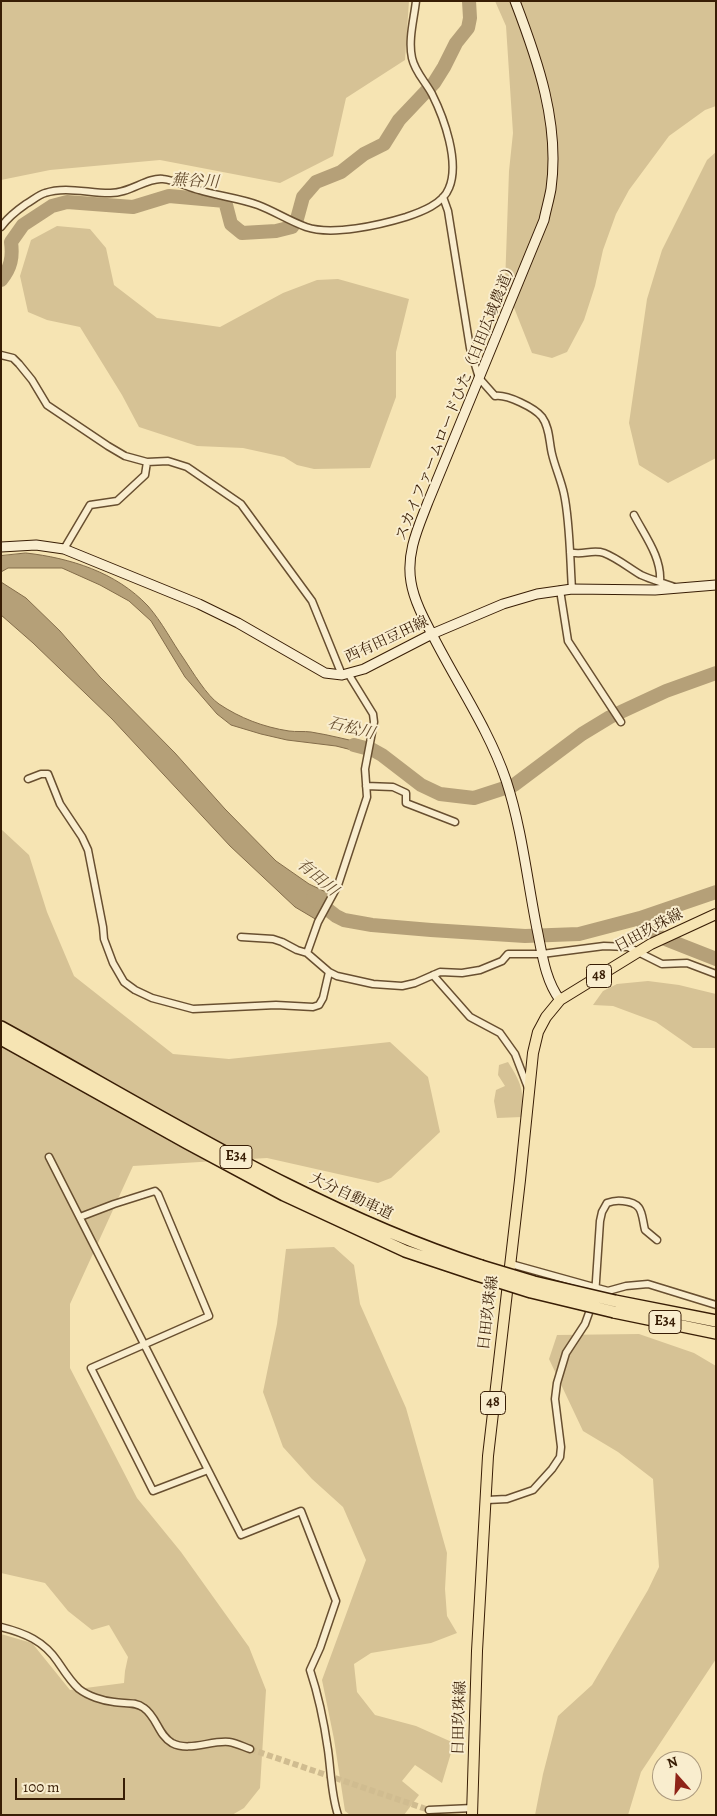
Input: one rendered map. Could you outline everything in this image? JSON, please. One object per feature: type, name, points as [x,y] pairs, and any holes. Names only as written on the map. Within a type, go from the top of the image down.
[{"type":"highway","name":"大分自動車道","points":[[1,1027],[198,1138],[290,1185],[367,1222],[479,1270]]},
{"type":"highway","name":"大分自動車道","points":[[1,1039],[284,1195],[405,1251],[534,1282],[614,1307],[716,1333]]},
{"type":"highway","name":"大分自動車道","points":[[614,1307],[716,1321]]},
{"type":"main road","name":"日田玖珠線","points":[[472,1811],[488,1456],[533,1053],[538,1032],[546,1017],[560,1000],[638,951],[716,914]]},
{"type":"street","points":[[1,228],[14,212],[43,193],[56,190],[110,194],[124,192],[156,179],[165,179],[257,205],[307,227],[327,230],[382,225],[434,205],[449,188],[452,172],[451,156],[446,128],[432,94],[417,71],[412,57],[411,46],[416,1]]},
{"type":"street","name":"スカイファームロードひた（日田広域農道）","points":[[515,1],[531,43],[544,86],[551,128],[551,188],[544,220],[418,529],[409,558],[411,582],[418,605],[490,741],[505,778],[520,832],[530,897],[542,954],[551,987],[560,1000]]},
{"type":"street","points":[[443,197],[448,211],[470,348],[479,378],[495,396],[502,395],[535,410],[544,419],[551,440],[551,452],[564,495],[572,589]]},
{"type":"street","points":[[1,355],[13,358],[19,364],[32,380],[47,405],[108,446],[125,456],[147,462],[168,461],[187,467],[241,504],[312,601],[346,675],[373,714],[374,722],[366,758],[367,797],[338,885],[318,922],[307,953]]},
{"type":"street","points":[[64,549],[90,506],[117,501],[145,475],[147,462]]},
{"type":"street","points":[[634,516],[659,562],[661,571],[660,582]]},
{"type":"street","name":"西有田豆田線","points":[[1,547],[36,545],[64,549],[199,604],[238,623],[325,673],[346,675],[364,669],[432,634],[503,604],[537,594],[572,589],[680,589],[716,585]]},
{"type":"street","points":[[570,552],[575,554],[599,551],[642,575],[680,589]]},
{"type":"street","points":[[560,590],[568,641],[621,722]]},
{"type":"street","points":[[28,779],[45,773],[48,774],[60,804],[82,837],[88,850],[104,939],[120,976],[134,990],[152,998],[192,1009],[276,1006],[313,1007],[319,1005],[323,998],[330,972]]},
{"type":"street","points":[[366,786],[394,787],[406,793],[406,803],[455,822]]},
{"type":"street","points":[[241,938],[273,939],[307,953],[330,972],[373,984],[402,986],[440,972],[462,973],[480,970],[502,961],[508,954],[542,954],[604,946],[628,946],[662,964],[688,963],[716,974]]},
{"type":"street","points":[[433,976],[470,1017],[500,1033],[515,1054],[529,1091]]},
{"type":"street","points":[[49,1157],[241,1535],[301,1511],[336,1602],[310,1670],[320,1699],[331,1780],[338,1815]]},
{"type":"street","points":[[80,1217],[155,1191],[158,1194],[209,1316],[91,1368],[153,1491],[208,1470]]},
{"type":"street","points":[[486,1500],[506,1499],[533,1490],[560,1457],[561,1447],[555,1400],[559,1375],[566,1353],[585,1324],[595,1296],[600,1221],[606,1203],[619,1200],[638,1205],[642,1213],[645,1230],[657,1240]]},
{"type":"street","points":[[510,1264],[608,1291],[626,1286],[648,1284],[716,1305]]},
{"type":"street","points":[[1,1627],[20,1632],[46,1647],[78,1688],[92,1696],[112,1702],[135,1704],[143,1707],[151,1715],[166,1738],[174,1744],[184,1746],[228,1742],[250,1749]]},
{"type":"street","points":[[429,1810],[472,1811]]},
{"type":"shaded area","points":[[1,1],[409,1],[405,60],[346,98],[333,156],[280,183],[160,160],[50,170],[1,180]]},
{"type":"shaded area","points":[[495,1],[716,1],[716,106],[705,110],[669,136],[629,190],[616,214],[603,250],[595,286],[584,320],[567,352],[552,358],[532,353],[505,285],[509,171],[513,133],[506,26]]},
{"type":"shaded area","points":[[716,152],[716,458],[668,483],[639,465],[629,423],[647,299],[662,250],[707,160]]},
{"type":"shaded area","points":[[57,226],[90,229],[106,248],[114,285],[157,318],[220,327],[283,293],[317,280],[338,279],[409,299],[396,352],[396,397],[370,468],[314,469],[297,465],[284,457],[243,448],[197,446],[139,427],[122,395],[80,327],[47,320],[28,312],[20,276],[31,240]]},
{"type":"shaded area","points":[[26,553],[76,563],[107,576],[122,584],[148,606],[200,683],[219,704],[235,714],[270,727],[289,731],[318,733],[367,744],[364,753],[336,746],[287,740],[231,725],[217,714],[185,677],[151,621],[129,601],[100,585],[62,568],[8,568],[1,572],[1,556]]},
{"type":"shaded area","points":[[1,582],[26,598],[60,631],[100,677],[175,753],[225,809],[276,861],[309,884],[332,895],[317,920],[295,907],[230,846],[112,719],[1,615]]},
{"type":"shaded area","points":[[1,829],[29,855],[47,912],[74,976],[173,1054],[229,1059],[390,1042],[428,1077],[440,1132],[391,1178],[378,1183],[267,1158],[133,1166],[70,1304],[70,1368],[137,1498],[181,1552],[249,1647],[266,1690],[260,1788],[244,1808],[232,1815],[1,1815],[1,1634],[32,1643],[70,1690],[124,1683],[128,1657],[109,1625],[92,1630],[68,1611],[45,1583],[1,1573]]},
{"type":"shaded area","points":[[648,981],[679,985],[716,994],[716,1048],[693,1048],[656,1022],[613,1006],[593,1005],[603,991],[617,984]]},
{"type":"shaded area","points":[[508,1062],[521,1088],[523,1101],[522,1117],[497,1118],[494,1101],[496,1090],[505,1086],[498,1075],[499,1065]]},
{"type":"shaded area","points":[[334,1247],[354,1265],[360,1304],[406,1408],[447,1553],[445,1589],[447,1616],[457,1633],[431,1643],[371,1653],[354,1664],[357,1692],[375,1715],[416,1726],[454,1743],[442,1783],[415,1765],[402,1781],[419,1795],[404,1815],[350,1815],[345,1811],[334,1739],[322,1680],[366,1560],[343,1507],[312,1479],[283,1447],[263,1392],[277,1324],[286,1249]]},
{"type":"shaded area","points":[[639,1334],[694,1353],[716,1366],[716,1659],[655,1751],[652,1751],[652,1755],[641,1772],[628,1815],[535,1815],[558,1716],[592,1685],[648,1590],[659,1567],[653,1479],[618,1452],[583,1431],[549,1359],[557,1335]]},
{"type":"waterway","name":"蕪谷川","points":[[1,280],[10,262],[12,253],[11,242],[23,225],[52,206],[67,202],[133,207],[169,196],[225,201],[231,224],[242,233],[276,231],[292,227],[297,219],[303,197],[316,182],[341,172],[364,154],[384,144],[399,120],[434,83],[456,43],[468,28],[470,18],[469,1]]},
{"type":"waterway","name":"石松川","points":[[354,745],[373,750],[382,755],[421,785],[440,794],[474,798],[514,785],[582,734],[610,717],[666,691],[716,673]]},
{"type":"waterway","name":"有田川","points":[[313,898],[344,920],[372,925],[525,936],[579,934],[640,918],[716,892]]},
{"type":"waterway","points":[[640,918],[650,933],[716,959]]},
{"type":"tunnel","points":[[250,1749],[429,1810]]}]
